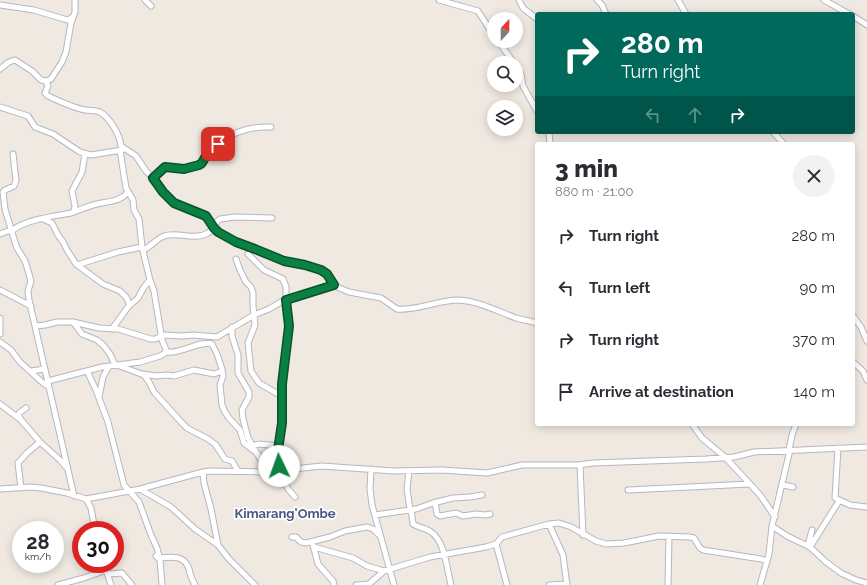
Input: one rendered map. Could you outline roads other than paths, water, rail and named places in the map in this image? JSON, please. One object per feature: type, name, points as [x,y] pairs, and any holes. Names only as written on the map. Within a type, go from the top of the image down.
[{"type":"street","points":[[0,69],[9,62],[15,60],[32,71],[41,80],[50,80],[64,57],[73,17],[76,11],[75,0]]},
{"type":"street","points":[[145,0],[151,6]]},
{"type":"street","points":[[438,0],[478,11],[487,25]]},
{"type":"street","points":[[519,0],[523,8],[535,17]]},
{"type":"street","points":[[597,0],[602,5],[605,12]]},
{"type":"street","points":[[678,0],[685,12]]},
{"type":"street","points":[[824,0],[845,12]]},
{"type":"street","points":[[0,5],[34,10],[68,20],[73,17]]},
{"type":"street","points":[[855,17],[867,25]]},
{"type":"street","points":[[46,81],[48,86],[45,92],[48,96],[85,110],[102,113],[116,132],[120,139],[121,146],[136,156],[146,171],[174,203],[204,215],[209,219],[218,232],[236,242],[284,261],[321,270],[327,274],[334,285],[349,292],[381,298],[397,309],[462,300],[482,304],[517,318],[535,322]]},
{"type":"street","points":[[523,86],[535,107]]},
{"type":"street","points":[[0,107],[28,116],[35,127],[53,134],[76,150],[86,154],[126,149]]},
{"type":"street","points":[[153,178],[165,167],[184,169],[199,165],[212,148],[237,132],[245,129],[271,126]]},
{"type":"street","points":[[775,134],[782,142]]},
{"type":"street","points":[[120,150],[126,188],[133,200],[134,210],[139,219],[142,249],[154,291],[161,336],[167,352]]},
{"type":"street","points":[[3,192],[16,184],[13,154]]},
{"type":"street","points":[[74,211],[75,206],[72,191],[82,172],[86,154]]},
{"type":"street","points":[[0,185],[3,192],[5,209],[17,248],[24,258],[31,280],[28,295],[74,496]]},
{"type":"street","points":[[0,234],[24,224],[95,204],[122,199],[128,192]]},
{"type":"street","points":[[77,265],[118,252],[147,249],[170,234],[187,236],[208,233],[220,219],[227,217],[272,218]]},
{"type":"street","points":[[43,219],[52,223],[77,265],[103,284],[120,291],[126,297],[130,305]]},
{"type":"street","points":[[248,254],[264,270],[283,279],[286,287],[289,326],[282,384],[282,423],[278,446],[278,462],[288,488],[295,497]]},
{"type":"street","points":[[236,259],[243,277],[252,289],[254,328],[248,341],[251,371],[259,383],[282,397]]},
{"type":"street","points":[[112,329],[130,305],[138,298],[150,280]]},
{"type":"street","points":[[35,326],[58,322],[73,322],[99,328],[118,329],[151,339],[165,335],[217,337],[254,315],[270,309],[286,300],[334,285]]},
{"type":"street","points":[[0,290],[31,306]]},
{"type":"street","points":[[0,318],[0,334]]},
{"type":"street","points":[[855,319],[861,327],[867,341]]},
{"type":"street","points":[[73,322],[82,334],[103,344],[116,365],[141,374],[152,376],[174,376],[194,370],[214,374],[222,371]]},
{"type":"street","points":[[232,327],[232,336],[238,355],[238,373],[249,392],[249,397],[243,407],[242,413],[246,433],[262,462],[264,472]]},
{"type":"street","points":[[0,342],[11,350],[20,362],[43,383],[48,383],[109,366],[151,359],[167,352],[178,352],[209,343],[214,347],[222,371],[223,376],[220,385],[222,404],[225,412],[240,430],[244,443],[258,454]]},
{"type":"street","points":[[855,364],[863,371],[867,380]]},
{"type":"street","points":[[99,398],[103,377],[109,366]]},
{"type":"street","points":[[31,371],[45,369]]},
{"type":"street","points":[[87,371],[108,422],[124,485],[139,502],[157,557],[162,584],[156,585]]},
{"type":"street","points":[[141,374],[147,378],[154,392],[182,423],[187,428],[213,442],[225,459],[232,461],[238,471]]},
{"type":"street","points":[[0,404],[21,420],[40,442],[68,468]]},
{"type":"street","points":[[21,420],[19,413],[26,408]]},
{"type":"street","points":[[693,426],[702,438],[725,457],[750,484],[764,500],[775,517]]},
{"type":"street","points":[[760,585],[770,552],[772,526],[783,485],[792,435],[795,426]]},
{"type":"street","points":[[21,488],[18,463],[40,442]]},
{"type":"street","points":[[252,446],[259,444],[278,446]]},
{"type":"street","points":[[0,489],[41,488],[86,499],[140,489],[203,472],[264,472],[322,466],[394,471],[449,470],[488,473],[522,465],[580,465],[593,463],[706,459],[734,457],[754,452],[867,447]]},
{"type":"street","points":[[838,448],[834,497],[836,500],[850,505],[867,508]]},
{"type":"street","points":[[580,465],[583,535]]},
{"type":"street","points":[[371,469],[370,489],[375,515],[387,570],[394,585]]},
{"type":"street","points":[[409,471],[407,490],[413,524],[432,533],[438,541],[447,564],[451,585]]},
{"type":"street","points":[[203,472],[218,545]]},
{"type":"street","points":[[628,490],[750,484]]},
{"type":"street","points":[[783,485],[793,486]]},
{"type":"street","points":[[140,489],[171,507],[195,529],[218,545],[229,559],[255,585]]},
{"type":"street","points":[[375,515],[416,509],[435,502],[482,494]]},
{"type":"street","points":[[86,499],[93,521]]},
{"type":"street","points":[[809,546],[839,501]]},
{"type":"street","points":[[435,502],[436,514],[440,516],[456,513],[463,516],[490,514]]},
{"type":"street","points":[[356,585],[368,584],[387,570],[430,557],[496,544],[502,537],[556,523],[566,525],[583,535],[606,544],[668,536],[693,538],[703,550],[767,561]]},
{"type":"street","points":[[549,524],[563,556],[567,584],[549,585]]},
{"type":"street","points":[[772,526],[787,536],[809,546],[826,562],[841,573],[867,583]]},
{"type":"street","points":[[313,544],[345,531],[367,527],[373,529],[380,536]]},
{"type":"street","points":[[809,546],[812,530]]},
{"type":"street","points":[[668,536],[668,585]]},
{"type":"street","points":[[292,537],[296,537],[302,543],[313,544],[329,552],[354,558],[367,566],[387,570]]},
{"type":"street","points":[[313,544],[318,564],[333,580],[334,585]]},
{"type":"street","points":[[496,544],[507,585]]},
{"type":"street","points":[[157,557],[181,558],[189,568],[194,585]]},
{"type":"street","points":[[58,585],[84,578],[95,573]]},
{"type":"street","points":[[107,573],[111,585]]},
{"type":"street","points":[[108,573],[122,573],[132,585]]},
{"type":"district","name":"Kimarang'Ombe","points":[[285,513]]}]
